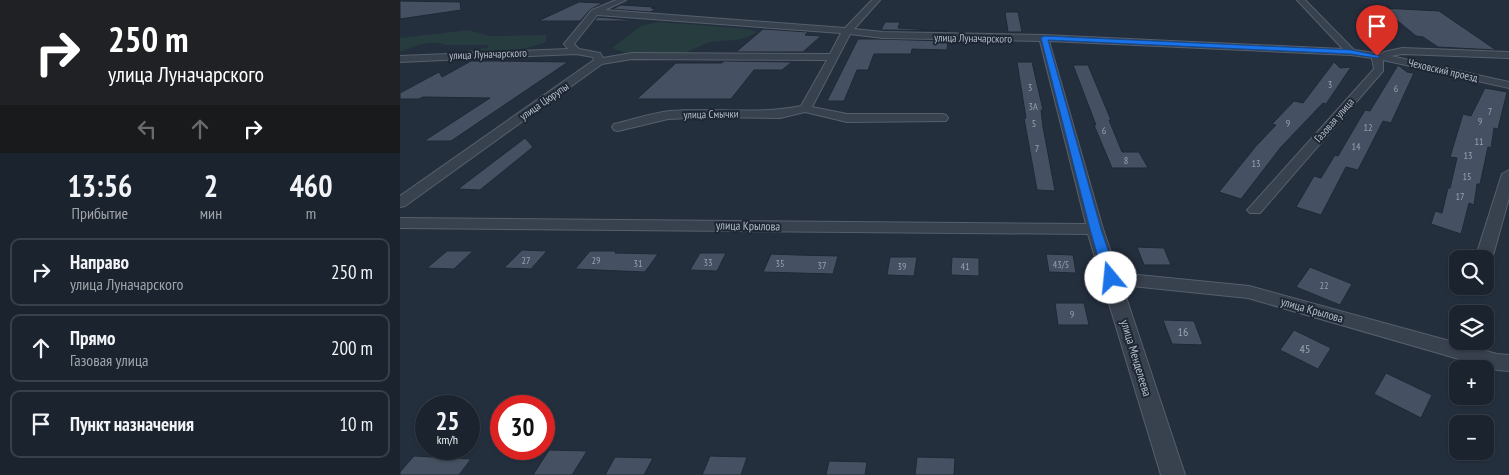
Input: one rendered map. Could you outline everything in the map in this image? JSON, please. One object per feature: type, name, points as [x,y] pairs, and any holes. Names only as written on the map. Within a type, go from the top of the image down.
[{"type":"street","points":[[622,0],[595,12],[569,44],[576,51],[597,54],[599,61],[632,56],[832,57]]},
{"type":"street","points":[[805,109],[847,30],[876,0]]},
{"type":"street","points":[[1301,0],[1351,52],[1377,56],[1402,50],[1509,55]]},
{"type":"street","name":"улица Луначарского","points":[[595,12],[893,35],[1044,38],[1351,52]]},
{"type":"street","name":"улица Менделеева","points":[[1044,38],[1095,229],[1172,475]]},
{"type":"street","name":"улица Луначарского","points":[[400,59],[576,51]]},
{"type":"street","name":"Чеховский проезд","points":[[1377,56],[1509,85]]},
{"type":"street","name":"Газовая улица","points":[[1255,210],[1379,68],[1377,56]]},
{"type":"street","name":"улица Цюрупы","points":[[400,203],[599,61]]},
{"type":"street","name":"улица Смычки","points":[[618,127],[668,116],[713,113],[780,114],[805,109],[847,118],[942,118]]},
{"type":"street","points":[[1486,250],[1509,174]]},
{"type":"street","name":"улица Крылова","points":[[400,223],[1095,229]]},
{"type":"street","name":"улица Крылова","points":[[1111,278],[1249,292],[1509,364]]},
{"type":"green space","points":[[659,22],[748,29],[757,32],[740,39],[712,42],[684,53],[672,55],[636,54],[612,48],[641,26]]},
{"type":"green space","points":[[468,30],[490,36],[546,35],[546,42],[497,52],[467,52],[468,50],[487,48],[489,45],[445,45],[435,42],[400,52],[400,38]]},
{"type":"building","points":[[400,1],[460,2],[461,10],[400,19]]},
{"type":"building","points":[[579,2],[603,3],[591,9],[580,21],[538,21]]},
{"type":"building","points":[[621,5],[655,7],[651,8],[656,9],[650,12],[612,9]]},
{"type":"building","points":[[1382,8],[1439,11],[1496,50],[1438,47],[1423,37],[1416,36]]},
{"type":"building","points":[[1005,12],[1018,12],[1022,32],[1008,32]]},
{"type":"building","points":[[598,17],[633,20],[594,21]]},
{"type":"building","points":[[885,22],[900,22],[898,28],[949,31],[881,30]]},
{"type":"building","points":[[763,29],[808,32],[805,35],[821,36],[803,52],[736,52]]},
{"type":"building","points":[[858,39],[948,41],[947,50],[912,49],[911,54],[874,54],[868,70],[857,70],[844,101],[827,101]]},
{"type":"building","points":[[471,61],[568,62],[451,141],[424,141],[490,98],[423,97],[419,99],[400,99],[400,93],[439,72],[442,77]]},
{"type":"building","points":[[724,61],[792,62],[782,70],[754,70],[731,99],[637,99],[676,63],[722,63]]},
{"type":"building","points":[[1017,62],[1032,62],[1043,110],[1041,110],[1043,127],[1055,191],[1037,190],[1024,118],[1026,118]]},
{"type":"building","points":[[1334,62],[1340,68],[1351,67],[1326,104],[1323,103],[1281,147],[1241,199],[1219,192],[1256,146],[1276,125],[1272,124],[1294,101],[1303,103]]},
{"type":"building","points":[[1073,65],[1088,65],[1122,152],[1139,152],[1148,168],[1112,168],[1094,125],[1096,125]]},
{"type":"building","points":[[1398,65],[1407,72],[1414,73],[1391,123],[1383,121],[1358,170],[1346,167],[1321,215],[1296,207],[1314,176],[1321,178],[1335,155],[1338,156],[1365,110],[1370,111]]},
{"type":"building","points":[[1485,88],[1507,92],[1498,129],[1494,128],[1491,148],[1488,147],[1480,184],[1477,184],[1474,205],[1469,203],[1461,234],[1431,224],[1435,211],[1442,213],[1448,188],[1450,188],[1457,158],[1450,157],[1463,114],[1471,116]]},
{"type":"building","points":[[525,138],[533,147],[480,190],[458,189]]},
{"type":"building","points":[[1137,247],[1164,248],[1171,265],[1144,265]]},
{"type":"building","points":[[522,250],[547,251],[531,269],[504,268]]},
{"type":"building","points":[[447,251],[473,251],[454,269],[427,268]]},
{"type":"building","points":[[590,251],[658,254],[645,272],[575,269]]},
{"type":"building","points":[[700,253],[726,253],[717,271],[690,270]]},
{"type":"building","points":[[771,254],[838,256],[833,274],[763,272]]},
{"type":"building","points":[[1046,254],[1073,255],[1076,273],[1049,272]]},
{"type":"building","points":[[890,257],[917,257],[914,276],[887,275]]},
{"type":"building","points":[[952,257],[979,258],[979,276],[951,275]]},
{"type":"building","points":[[1310,267],[1352,284],[1340,305],[1296,287]]},
{"type":"building","points":[[1055,303],[1084,303],[1089,325],[1058,325]]},
{"type":"building","points":[[1163,320],[1194,321],[1203,345],[1172,344]]},
{"type":"building","points":[[1294,330],[1331,348],[1318,369],[1280,350]]},
{"type":"building","points":[[1386,373],[1432,395],[1421,418],[1374,394]]},
{"type":"building","points":[[555,450],[587,451],[572,475],[533,475],[543,460],[555,460]]},
{"type":"building","points":[[414,456],[415,460],[470,460],[459,475],[400,475],[400,472]]},
{"type":"building","points":[[710,456],[747,457],[741,475],[702,475]]},
{"type":"building","points":[[615,457],[653,458],[644,475],[605,475]]},
{"type":"building","points":[[917,457],[955,458],[954,475],[915,475]]},
{"type":"building","points":[[829,461],[867,462],[865,475],[826,475]]},
{"type":"route","points":[[1111,278],[1095,229],[1044,38],[1351,52],[1377,56]]}]
